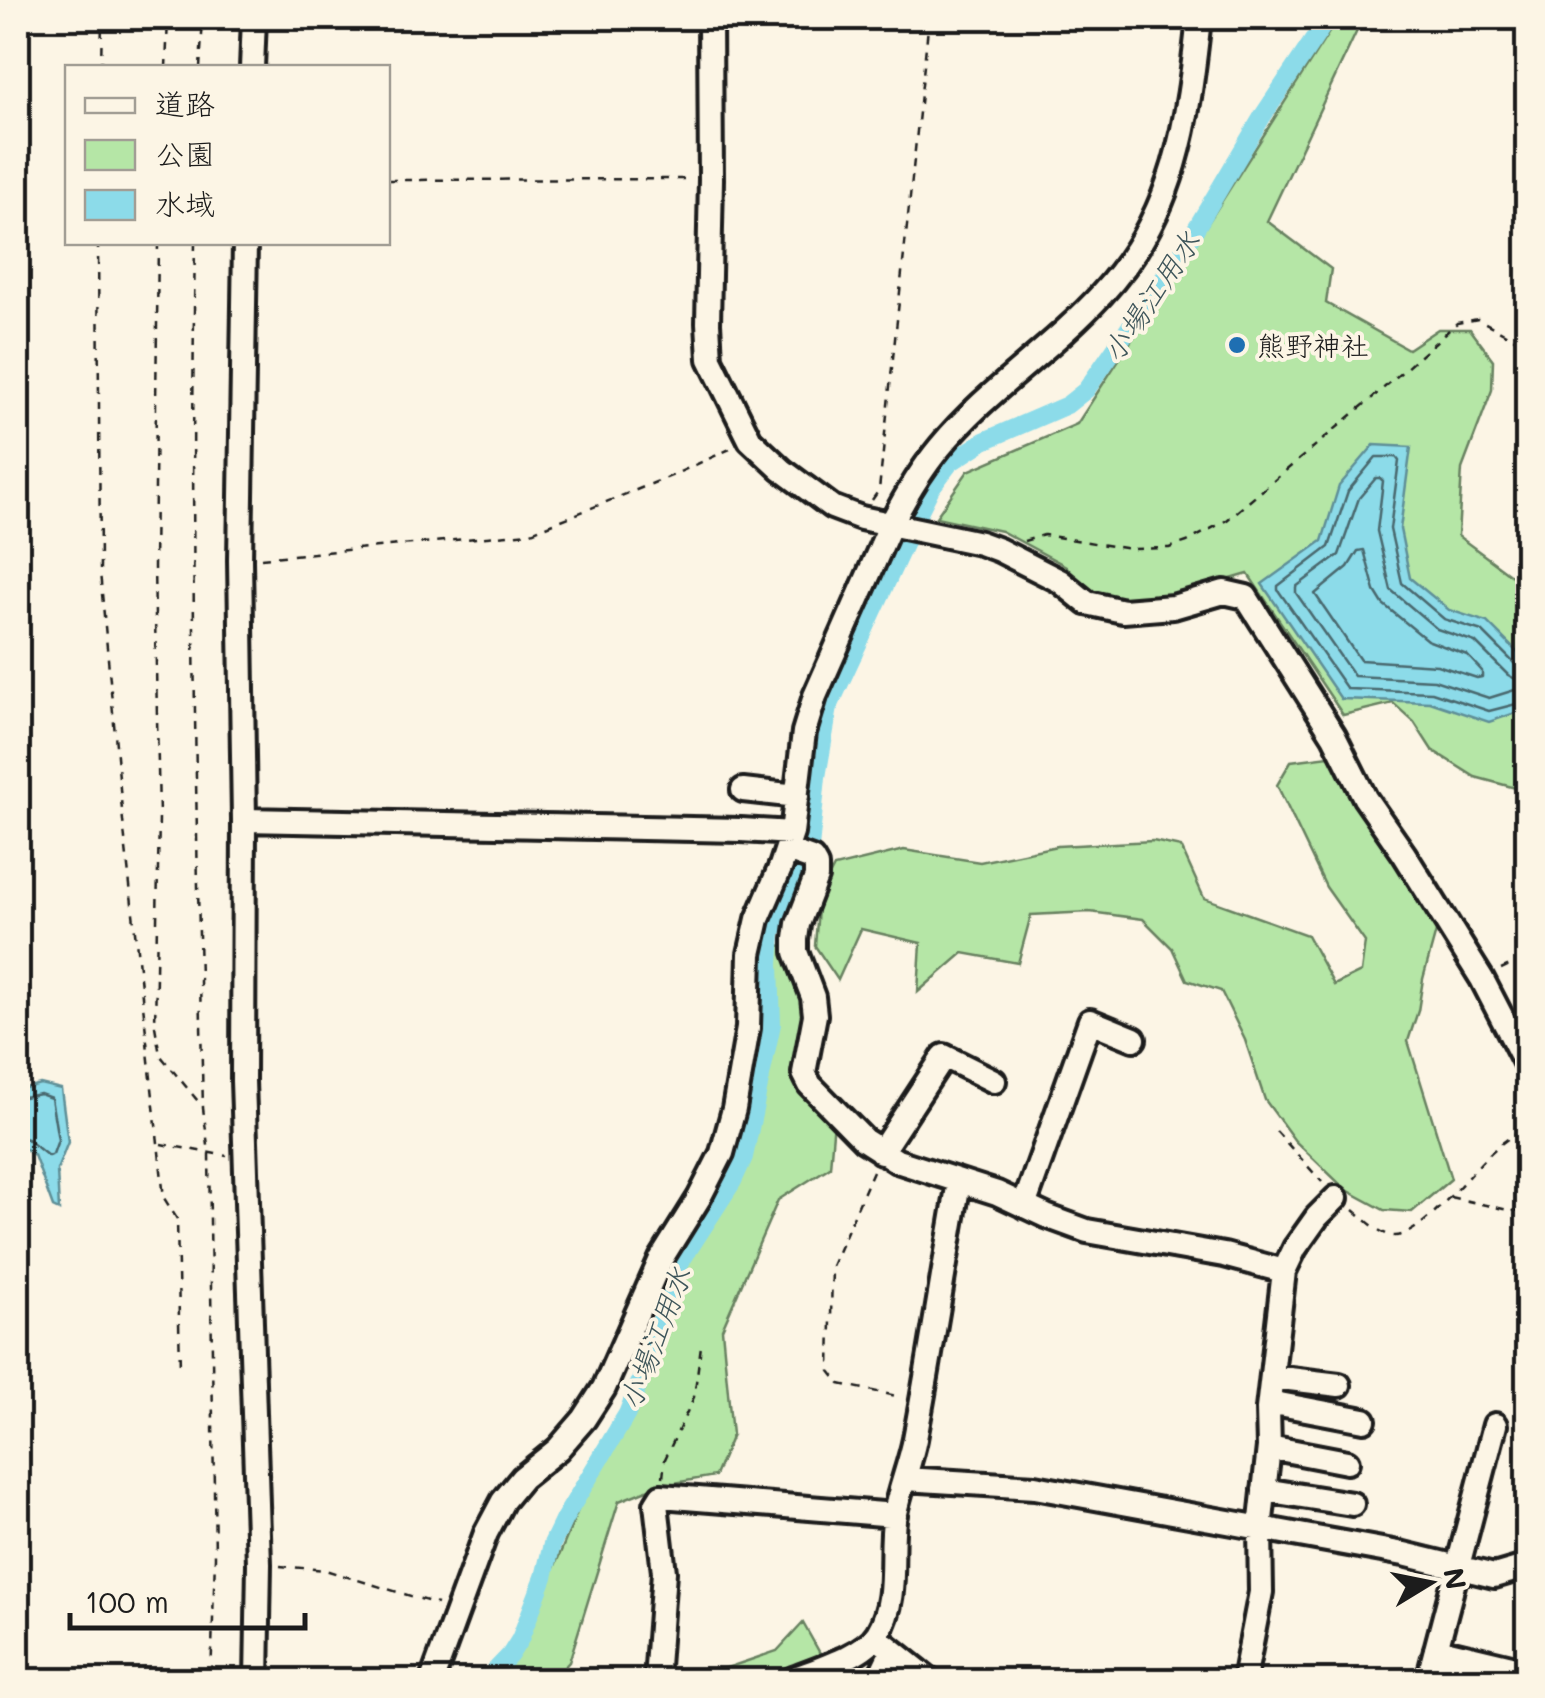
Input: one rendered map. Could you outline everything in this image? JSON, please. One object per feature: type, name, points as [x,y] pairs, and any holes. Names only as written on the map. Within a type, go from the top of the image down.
[{"type":"street","points":[[252,65],[254,18]]},
{"type":"street","points":[[710,18],[710,360],[750,440],[832,507],[861,518],[980,542],[1060,581],[1087,603],[1123,611],[1174,606],[1224,592],[1246,596],[1334,736],[1366,798],[1482,979],[1528,1068]]},
{"type":"street","points":[[432,1680],[486,1534],[503,1501],[522,1478],[576,1429],[604,1388],[661,1259],[722,1153],[748,1028],[754,936],[789,842],[804,732],[815,696],[890,524],[943,444],[1103,293],[1142,238],[1170,180],[1182,143],[1199,18]]},
{"type":"street","points":[[245,245],[240,560],[243,1081],[259,1564],[257,1680]]},
{"type":"street","points":[[751,790],[797,796]]},
{"type":"street","points":[[244,820],[748,830],[789,842],[816,866],[796,940],[796,952],[813,998],[814,1016],[804,1073],[818,1094],[864,1140],[897,1161],[1088,1230],[1224,1255],[1284,1272]]},
{"type":"street","points":[[1024,1206],[1090,1021],[1134,1040]]},
{"type":"street","points":[[881,1152],[944,1056],[994,1080]]},
{"type":"street","points":[[878,1680],[890,1599],[895,1515],[922,1402],[959,1182]]},
{"type":"street","points":[[1244,1680],[1261,1592],[1260,1529],[1269,1447],[1269,1402],[1284,1272],[1294,1248],[1336,1198]]},
{"type":"street","points":[[1273,1378],[1339,1386]]},
{"type":"street","points":[[1269,1402],[1364,1420]]},
{"type":"street","points":[[1428,1680],[1494,1424]]},
{"type":"street","points":[[1269,1447],[1347,1462]]},
{"type":"street","points":[[905,1480],[1036,1487],[1404,1554],[1494,1576],[1528,1566]]},
{"type":"street","points":[[1264,1490],[1352,1504]]},
{"type":"street","points":[[656,1680],[664,1572],[656,1504],[661,1496],[895,1515]]},
{"type":"street","points":[[791,1680],[866,1646],[884,1644],[930,1680]]},
{"type":"street","points":[[1436,1649],[1520,1670],[1528,1667]]},
{"type":"path","points":[[101,65],[102,18]]},
{"type":"path","points":[[166,65],[168,18]]},
{"type":"path","points":[[200,65],[204,18]]},
{"type":"path","points":[[861,518],[879,490],[929,18]]},
{"type":"path","points":[[390,180],[711,179]]},
{"type":"path","points":[[98,245],[100,572],[164,1198],[177,1219],[180,1372]]},
{"type":"path","points":[[158,245],[154,568],[159,816],[155,1026],[160,1055],[204,1108]]},
{"type":"path","points":[[195,245],[195,760],[204,1108],[209,1153],[215,1557],[211,1680]]},
{"type":"path","points":[[999,550],[1044,535],[1131,549],[1169,548],[1187,542],[1227,520],[1457,323],[1478,319],[1528,346]]},
{"type":"path","points":[[240,560],[530,533],[750,440]]},
{"type":"path","points":[[1482,979],[1528,956]]},
{"type":"path","points":[[1276,1131],[1336,1198],[1388,1235],[1397,1236],[1410,1233],[1494,1149],[1528,1125]]},
{"type":"path","points":[[159,1144],[246,1160]]},
{"type":"path","points":[[881,1152],[832,1266],[830,1371],[840,1384],[922,1402]]},
{"type":"path","points":[[1449,1196],[1528,1211]]},
{"type":"path","points":[[661,1496],[665,1459],[694,1397],[702,1346]]},
{"type":"path","points":[[259,1564],[325,1570],[458,1611]]},
{"type":"green space","points":[[1338,18],[1363,18],[1267,221],[1331,269],[1326,303],[1408,349],[1438,329],[1470,329],[1493,360],[1492,390],[1462,469],[1458,536],[1527,587],[1527,791],[1475,777],[1432,750],[1414,722],[1393,703],[1343,715],[1248,574],[1169,597],[1093,600],[1066,566],[1001,531],[936,517],[968,471],[1077,424]]},
{"type":"green space","points":[[1329,756],[1437,928],[1408,1041],[1451,1179],[1412,1212],[1384,1210],[1345,1189],[1295,1141],[1265,1100],[1245,1040],[1221,991],[1187,980],[1172,948],[1143,919],[1090,912],[1031,915],[1018,963],[963,953],[918,992],[921,943],[861,929],[838,980],[815,946],[819,896],[834,867],[904,850],[980,862],[1057,846],[1153,841],[1181,847],[1204,898],[1307,935],[1334,985],[1361,972],[1365,942],[1326,887],[1277,785],[1291,761]]},
{"type":"green space","points":[[774,945],[785,946],[802,1006],[803,1027],[794,1075],[834,1120],[830,1167],[778,1200],[722,1329],[732,1435],[715,1476],[657,1486],[619,1501],[569,1662],[552,1680],[494,1680],[522,1645],[586,1491],[630,1414],[682,1269],[738,1184],[748,1156],[777,1015]]},
{"type":"green space","points":[[803,1623],[822,1657],[767,1680],[691,1680],[777,1651]]},
{"type":"water","points":[[1374,445],[1411,447],[1400,529],[1410,578],[1449,610],[1487,622],[1527,662],[1527,709],[1489,722],[1430,702],[1341,699],[1262,584],[1322,541],[1339,486]]},
{"type":"water","points":[[40,1084],[61,1089],[68,1142],[57,1170],[59,1210],[53,1207],[34,1155],[18,1144],[18,1090]]},
{"type":"waterway","name":"小場江用水","points":[[917,516],[950,463],[984,441],[1067,405],[1086,390],[1182,252],[1262,117],[1328,18]]},
{"type":"waterway","name":"小場江用水","points":[[810,848],[829,707],[908,536]]},
{"type":"waterway","name":"小場江用水","points":[[486,1680],[520,1639],[552,1544],[627,1414],[678,1266],[733,1181],[744,1157],[772,1024],[772,932],[806,865]]},
{"type":"place","name":"熊野神社","points":[[1237,345]]}]
